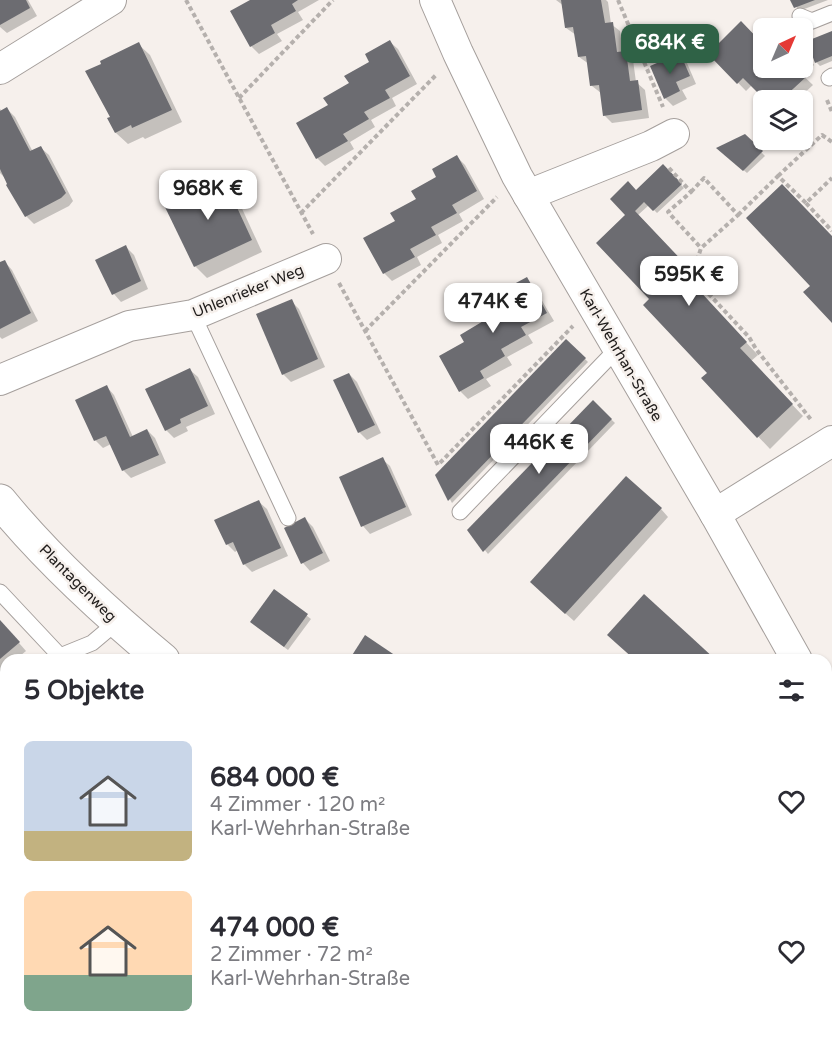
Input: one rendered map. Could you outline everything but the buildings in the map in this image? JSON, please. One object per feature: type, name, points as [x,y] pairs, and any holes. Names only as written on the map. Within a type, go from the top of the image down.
[{"type":"street","points":[[0,69],[111,0]]},
{"type":"street","name":"Karl-Wehrhan-Straße","points":[[435,0],[458,53],[523,185],[715,514],[794,654]]},
{"type":"street","points":[[523,185],[662,140]]},
{"type":"street","name":"Uhlenrieker Weg","points":[[0,380],[129,326],[193,315],[326,259]]},
{"type":"street","points":[[715,514],[831,442]]},
{"type":"street","name":"Plantagenweg","points":[[0,501],[20,525],[117,622],[156,654]]},
{"type":"lane","points":[[800,16],[812,21],[832,13]]},
{"type":"lane","points":[[193,315],[288,518]]},
{"type":"lane","points":[[460,512],[617,349]]},
{"type":"lane","points":[[0,592],[58,654]]},
{"type":"lane","points":[[65,654],[92,643],[117,622]]},
{"type":"path","points":[[186,0],[438,465],[593,305]]},
{"type":"path","points":[[239,98],[333,0]]},
{"type":"path","points":[[618,0],[662,140],[656,154],[691,192]]},
{"type":"path","points":[[301,213],[458,53]]},
{"type":"path","points":[[831,442],[763,359],[749,336],[692,276],[701,248],[822,135],[831,140],[832,131]]},
{"type":"path","points":[[778,176],[832,231]]},
{"type":"path","points":[[701,248],[668,212],[704,178],[738,215]]},
{"type":"path","points":[[806,203],[832,178]]},
{"type":"path","points":[[365,331],[523,185]]}]
